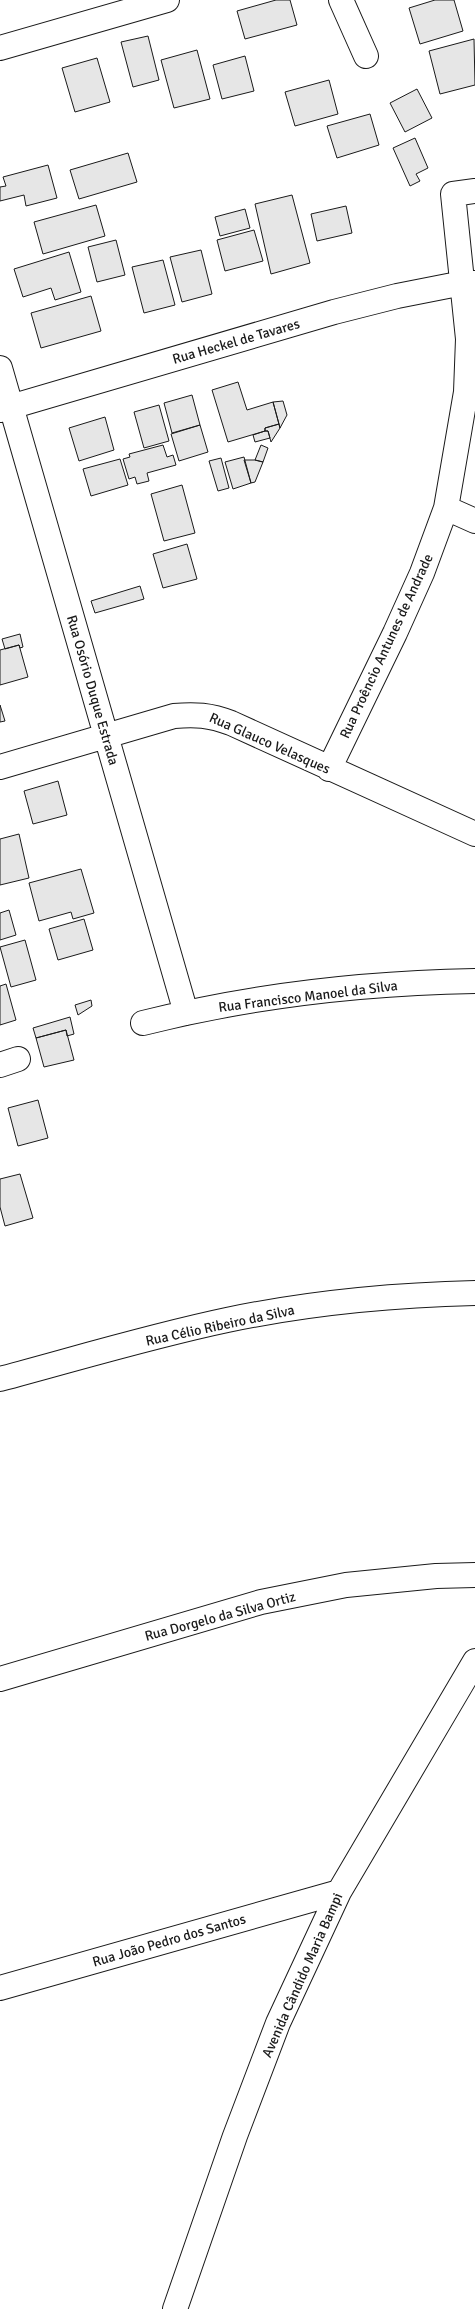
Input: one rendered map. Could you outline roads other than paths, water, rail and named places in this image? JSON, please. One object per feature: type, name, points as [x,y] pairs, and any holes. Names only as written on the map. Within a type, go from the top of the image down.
[{"type":"street","points":[[0,48],[167,0]]},
{"type":"street","points":[[341,0],[366,56]]},
{"type":"street","name":"Rua Proêncio Antunes de Andrade","points":[[329,769],[399,625],[422,573],[446,508],[466,392],[469,283],[464,193]]},
{"type":"street","name":"Rua Heckel de Tavares","points":[[6,408],[334,312],[397,296],[469,283]]},
{"type":"street","name":"Rua Osório Duque Estrada","points":[[0,368],[6,408],[106,736],[186,1013]]},
{"type":"street","points":[[446,508],[475,521]]},
{"type":"street","name":"Rua Glauco Velasques","points":[[0,767],[174,716],[197,713],[213,716],[475,834]]},
{"type":"street","name":"Rua Francisco Manoel da Silva","points":[[143,1023],[186,1013],[306,994],[426,982],[475,981]]},
{"type":"street","name":"Rua Célio Ribeiro da Silva","points":[[0,1379],[227,1320],[309,1306],[387,1297],[475,1293]]},
{"type":"street","name":"Rua Dorgelo da Silva Ortiz","points":[[0,1679],[261,1602],[346,1585],[436,1576],[475,1575]]},
{"type":"street","name":"Avenida Cândido Maria Bampi","points":[[175,2309],[235,2136],[278,2023],[339,1892],[475,1662]]},
{"type":"street","name":"Rua João Pedro dos Santos","points":[[0,1988],[339,1892]]}]
